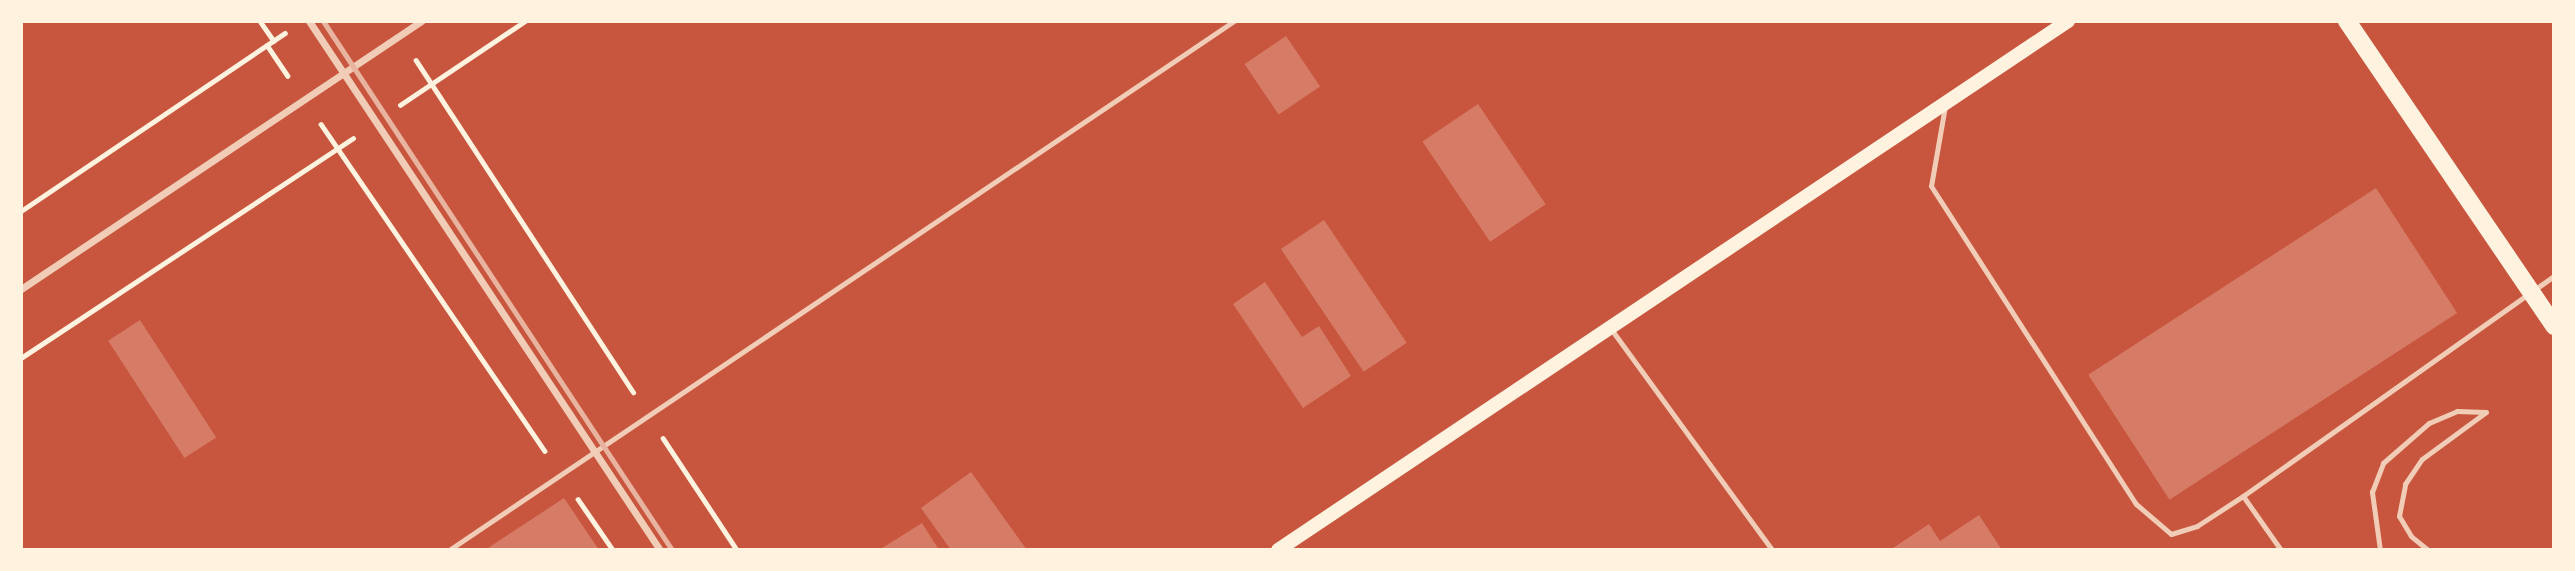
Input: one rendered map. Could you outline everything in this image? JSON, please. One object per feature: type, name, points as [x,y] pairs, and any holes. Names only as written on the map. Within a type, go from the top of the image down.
[{"type":"main road","points":[[1278,550],[2067,21]]},
{"type":"main road","points":[[2347,21],[2554,326]]},
{"type":"street","points":[[309,21],[660,550]]},
{"type":"street","points":[[21,289],[422,21]]},
{"type":"lane","points":[[449,550],[1234,21]]},
{"type":"lane","points":[[1946,103],[1931,186],[2136,504],[2171,534],[2197,526],[2243,496],[2554,276]]},
{"type":"lane","points":[[1610,327],[1772,550]]},
{"type":"lane","points":[[2380,550],[2372,492],[2383,463],[2429,423],[2457,411],[2486,412],[2422,458],[2405,484],[2399,516],[2411,536],[2428,550]]},
{"type":"lane","points":[[2243,496],[2281,550]]},
{"type":"path","points":[[260,21],[274,41]]},
{"type":"path","points":[[21,358],[525,21]]},
{"type":"path","points":[[21,211],[293,28]]},
{"type":"path","points":[[432,84],[737,550]]},
{"type":"path","points":[[338,148],[613,550]]},
{"type":"building","points":[[1286,36],[1320,87],[1279,115],[1245,64]]},
{"type":"building","points":[[1478,104],[1546,204],[1490,242],[1422,141]]},
{"type":"building","points":[[2376,188],[2457,313],[2169,500],[2088,375]]},
{"type":"building","points":[[1324,220],[1407,343],[1364,372],[1281,249]]},
{"type":"building","points":[[1265,282],[1302,337],[1319,326],[1351,376],[1303,408],[1233,304]]},
{"type":"building","points":[[140,320],[216,437],[184,458],[108,341]]},
{"type":"building","points":[[971,472],[1027,550],[951,550],[921,508]]},
{"type":"building","points":[[564,498],[599,550],[485,550]]},
{"type":"building","points":[[1979,515],[2002,550],[1890,550],[1929,524],[1940,541]]},
{"type":"building","points":[[922,523],[939,550],[879,550]]},
{"type":"railway","points":[[323,21],[672,550]]}]
